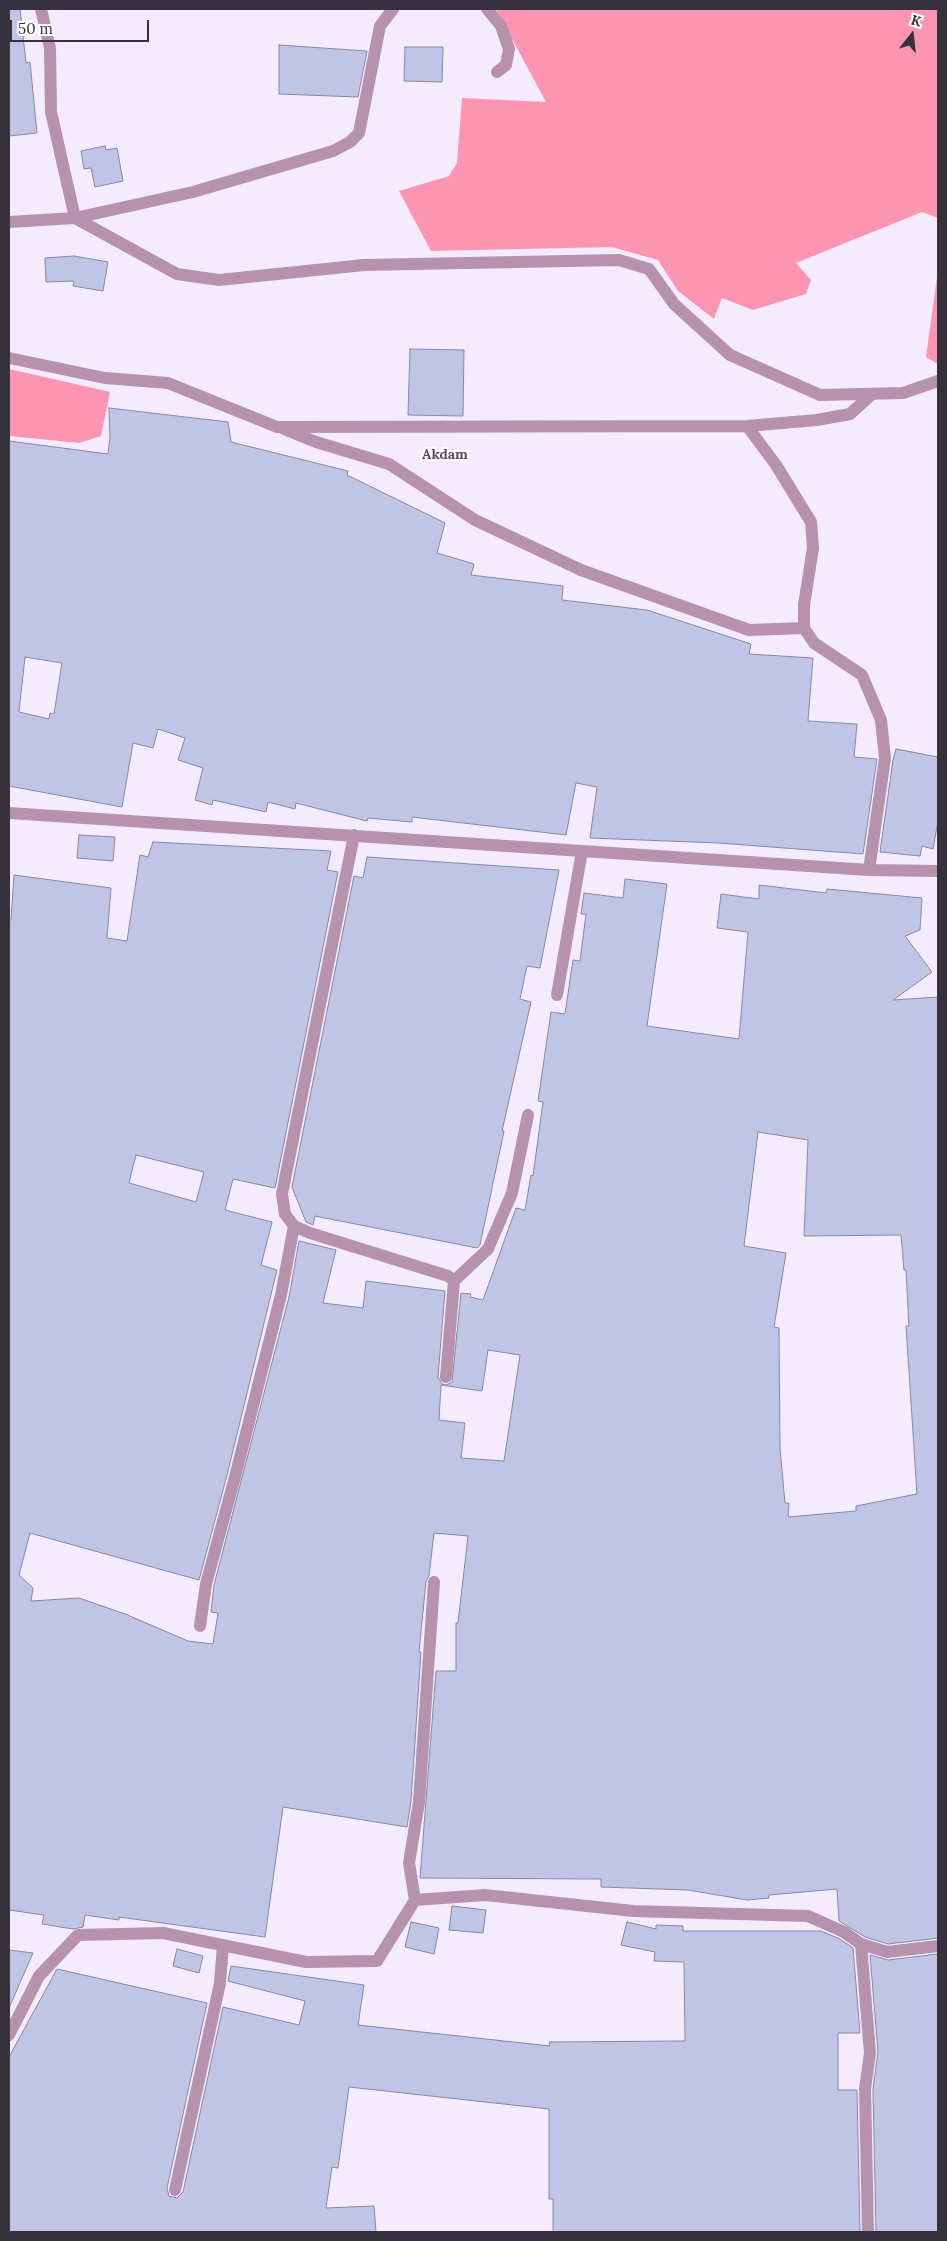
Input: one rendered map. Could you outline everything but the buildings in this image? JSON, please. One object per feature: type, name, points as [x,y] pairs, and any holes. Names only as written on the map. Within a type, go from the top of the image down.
[{"type":"street","points":[[41,9],[50,48],[51,112],[75,218],[177,274],[219,280],[364,264],[619,260],[649,269],[674,304],[730,355],[820,395],[904,393],[938,381]]},
{"type":"street","points":[[9,222],[75,218],[193,192],[334,151],[350,142],[359,133],[380,26],[393,9]]},
{"type":"street","points":[[487,9],[501,26],[509,49],[506,65],[496,72]]},
{"type":"street","points":[[9,358],[105,378],[168,383],[316,442],[388,464],[475,520],[581,570],[748,630],[804,628]]},
{"type":"street","points":[[277,427],[747,426],[817,420],[850,414],[871,395]]},
{"type":"street","points":[[747,426],[776,465],[811,522],[813,548],[804,605],[804,628],[814,643],[862,675],[881,720],[885,758],[869,870]]},
{"type":"street","points":[[9,813],[869,870],[938,871]]},
{"type":"street","points":[[354,835],[282,1194],[285,1214],[294,1226],[310,1233],[448,1276],[454,1281]]},
{"type":"street","points":[[557,995],[582,851]]},
{"type":"street","points":[[446,1377],[454,1281],[488,1249],[512,1193],[528,1115]]},
{"type":"street","points":[[200,1626],[206,1584],[236,1477],[280,1295],[294,1226]]},
{"type":"street","points":[[9,2035],[39,1976],[78,1936],[163,1933],[306,1962],[376,1961],[415,1900],[410,1863],[419,1802],[434,1582]]},
{"type":"street","points":[[415,1900],[484,1895],[633,1911],[808,1916],[844,1932],[861,1944],[887,1952],[938,1946]]},
{"type":"street","points":[[861,1944],[870,2053],[865,2089],[868,2232]]},
{"type":"street","points":[[175,2190],[220,1983],[223,1945]]},
{"type":"shaded area","points":[[496,9],[938,9],[938,218],[922,212],[796,263],[811,280],[806,294],[753,310],[722,298],[714,319],[678,291],[658,260],[612,247],[431,251],[399,191],[449,176],[457,163],[462,98],[546,102]]},
{"type":"shaded area","points":[[938,270],[938,364],[926,357]]},
{"type":"shaded area","points":[[9,369],[110,392],[101,436],[79,443],[9,436]]},
{"type":"district","name":"Akdam","points":[[445,455]]}]
